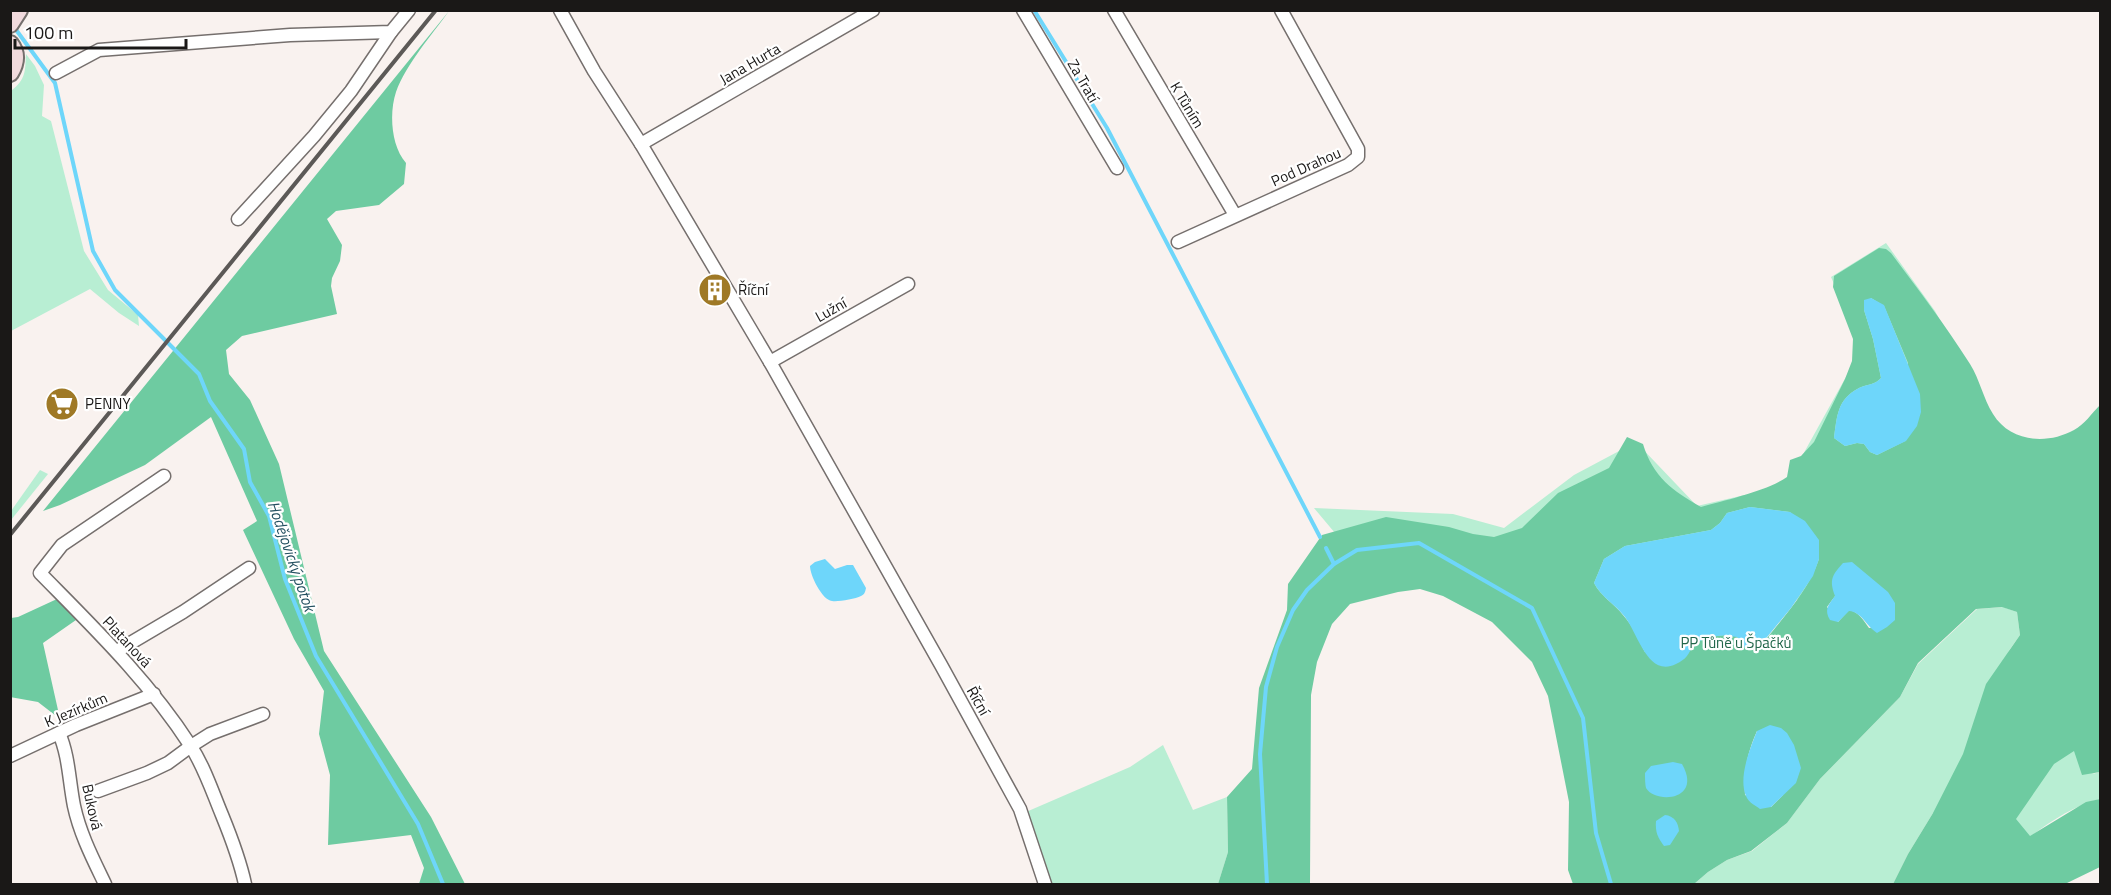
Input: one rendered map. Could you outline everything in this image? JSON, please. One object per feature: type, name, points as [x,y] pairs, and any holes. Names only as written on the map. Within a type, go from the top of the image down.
[{"type":"main road","points":[[10,44],[16,60],[10,73]]},
{"type":"street","points":[[238,219],[314,136],[351,91],[391,32],[409,10]]},
{"type":"street","name":"Říční","points":[[560,10],[594,71],[641,144],[770,362],[941,665],[1020,809],[1045,885]]},
{"type":"street","name":"Jana Hurta","points":[[641,144],[873,10]]},
{"type":"street","name":"Za Tratí","points":[[1023,10],[1117,168]]},
{"type":"street","name":"K Tůním","points":[[1114,10],[1235,215]]},
{"type":"street","name":"Pod Drahou","points":[[1178,242],[1348,165],[1358,157],[1358,149],[1281,10]]},
{"type":"street","points":[[56,73],[99,50],[290,35],[391,32]]},
{"type":"street","name":"Lužní","points":[[770,362],[908,284]]},
{"type":"street","name":"Platanová","points":[[164,476],[62,545],[40,573],[117,651],[154,694],[190,746],[206,774],[245,885]]},
{"type":"street","points":[[117,651],[183,612],[249,568]]},
{"type":"street","name":"K Jezírkům","points":[[10,756],[154,694]]},
{"type":"street","points":[[98,791],[168,763],[210,734],[258,720]]},
{"type":"street","name":"Buková","points":[[59,733],[65,747],[74,807],[81,832],[105,885]]},
{"type":"green space","points":[[449,11],[406,71],[396,92],[392,119],[394,139],[406,163],[404,184],[379,205],[336,211],[327,219],[342,245],[340,261],[331,286],[337,314],[242,336],[226,350],[229,374],[250,400],[279,464],[324,651],[431,817],[465,884],[419,884],[424,868],[411,835],[328,845],[330,775],[319,734],[324,691],[294,639],[243,530],[257,521],[211,417],[145,465],[43,511]]},
{"type":"green space","points":[[26,54],[44,85],[42,116],[51,121],[84,251],[108,290],[138,315],[139,326],[90,289],[11,331],[11,91],[20,83],[24,75]]},
{"type":"green space","points":[[1886,243],[1935,311],[1969,373],[2100,770],[2092,774],[2100,772],[2100,799],[2064,814],[2030,837],[2022,829],[1933,813],[1893,884],[1694,884],[1727,860],[1752,851],[1787,823],[1820,779],[1900,697],[1918,664],[1977,609],[2003,607],[2017,612],[2020,635],[2008,652],[2032,628],[2016,601],[1559,596],[1340,539],[1314,508],[1453,514],[1504,528],[1574,475],[1636,442],[1697,506],[1775,488],[1791,476],[1862,348],[1831,277]]},
{"type":"green space","name":"PP Tůně u Špačků","points":[[1879,248],[1891,253],[1970,364],[1993,414],[2000,423],[2019,435],[2041,439],[2063,435],[2081,425],[2100,405],[2100,772],[2082,775],[2074,751],[2054,764],[2016,819],[2030,836],[2086,802],[2100,799],[2100,867],[2065,884],[1893,884],[1963,754],[1986,684],[2020,635],[2017,612],[2002,607],[1976,609],[1918,663],[1900,697],[1820,779],[1787,823],[1751,851],[1727,860],[1694,884],[1573,884],[1568,870],[1569,802],[1548,696],[1532,662],[1492,622],[1443,596],[1420,589],[1350,604],[1332,624],[1317,662],[1311,695],[1310,884],[1218,884],[1228,852],[1227,797],[1252,769],[1259,688],[1287,610],[1288,584],[1322,535],[1386,517],[1494,537],[1522,528],[1558,493],[1609,468],[1627,437],[1643,444],[1652,466],[1665,482],[1701,507],[1746,495],[1779,482],[1787,477],[1790,460],[1801,456],[1814,442],[1852,361],[1853,339],[1833,287],[1834,276]],"holes":[[[1871,298],[1884,306],[1908,363],[1905,441],[1877,455],[1870,452],[1864,444],[1845,446],[1834,438],[1842,403],[1852,392],[1881,378],[1864,310]],[[1750,507],[1790,512],[1819,559],[1815,570],[1797,600],[1767,638],[1710,636],[1693,644],[1645,652],[1627,619],[1594,583],[1604,559],[1625,546],[1711,530],[1727,513]],[[1835,596],[1887,627],[1869,628],[1858,614],[1849,610],[1838,622],[1827,607]],[[1757,731],[1783,795],[1771,807],[1745,795],[1749,755]]]},
{"type":"green space","points":[[40,470],[48,474],[11,520],[11,511]]},
{"type":"green space","points":[[57,599],[76,620],[43,643],[60,719],[38,702],[10,697],[11,618]]},
{"type":"green space","points":[[1163,745],[1193,810],[1227,797],[1228,852],[1218,884],[1052,884],[1026,812],[1130,767]]},
{"type":"water","points":[[1871,298],[1884,305],[1920,394],[1921,412],[1917,426],[1906,441],[1877,455],[1870,452],[1864,444],[1845,446],[1834,438],[1842,403],[1852,392],[1881,378],[1864,310],[1864,300]]},
{"type":"water","points":[[1750,507],[1790,512],[1805,521],[1819,540],[1819,559],[1813,576],[1791,608],[1758,648],[1746,649],[1737,637],[1714,636],[1693,644],[1687,656],[1676,664],[1666,667],[1658,665],[1645,652],[1625,617],[1594,583],[1604,559],[1625,546],[1711,530],[1727,513]]},
{"type":"water","points":[[825,559],[835,569],[853,565],[866,588],[864,594],[838,601],[828,600],[814,581],[810,566]]},
{"type":"water","points":[[1852,562],[1888,592],[1895,603],[1895,620],[1877,633],[1853,612],[1849,611],[1838,622],[1830,620],[1828,616],[1830,602],[1835,596],[1832,586],[1834,574],[1843,563]]},
{"type":"water","points":[[1770,725],[1781,728],[1787,733],[1794,745],[1801,768],[1796,783],[1771,807],[1760,809],[1746,796],[1743,780],[1748,754],[1757,731]]},
{"type":"water","points":[[1673,762],[1682,764],[1687,776],[1686,786],[1682,792],[1667,797],[1651,793],[1646,788],[1645,773],[1651,766]]},
{"type":"water","points":[[1665,815],[1675,820],[1679,831],[1670,845],[1664,846],[1657,835],[1656,821]]},
{"type":"waterway","points":[[1034,10],[1107,128],[1320,537]]},
{"type":"waterway","name":"Hodějovický potok","points":[[14,27],[55,83],[93,251],[115,290],[199,374],[210,401],[244,449],[250,482],[269,516],[285,579],[316,656],[418,824],[443,884]]},
{"type":"waterway","points":[[1267,884],[1260,754],[1266,687],[1277,647],[1293,610],[1307,590],[1334,564],[1357,550],[1419,543],[1532,608],[1583,718],[1596,833],[1611,884]]},
{"type":"waterway","points":[[1326,548],[1334,564]]},
{"type":"railway","points":[[10,535],[436,10]]},
{"type":"place","name":"Říční","points":[[715,290]]},
{"type":"place","name":"PENNY","points":[[62,404]]}]
